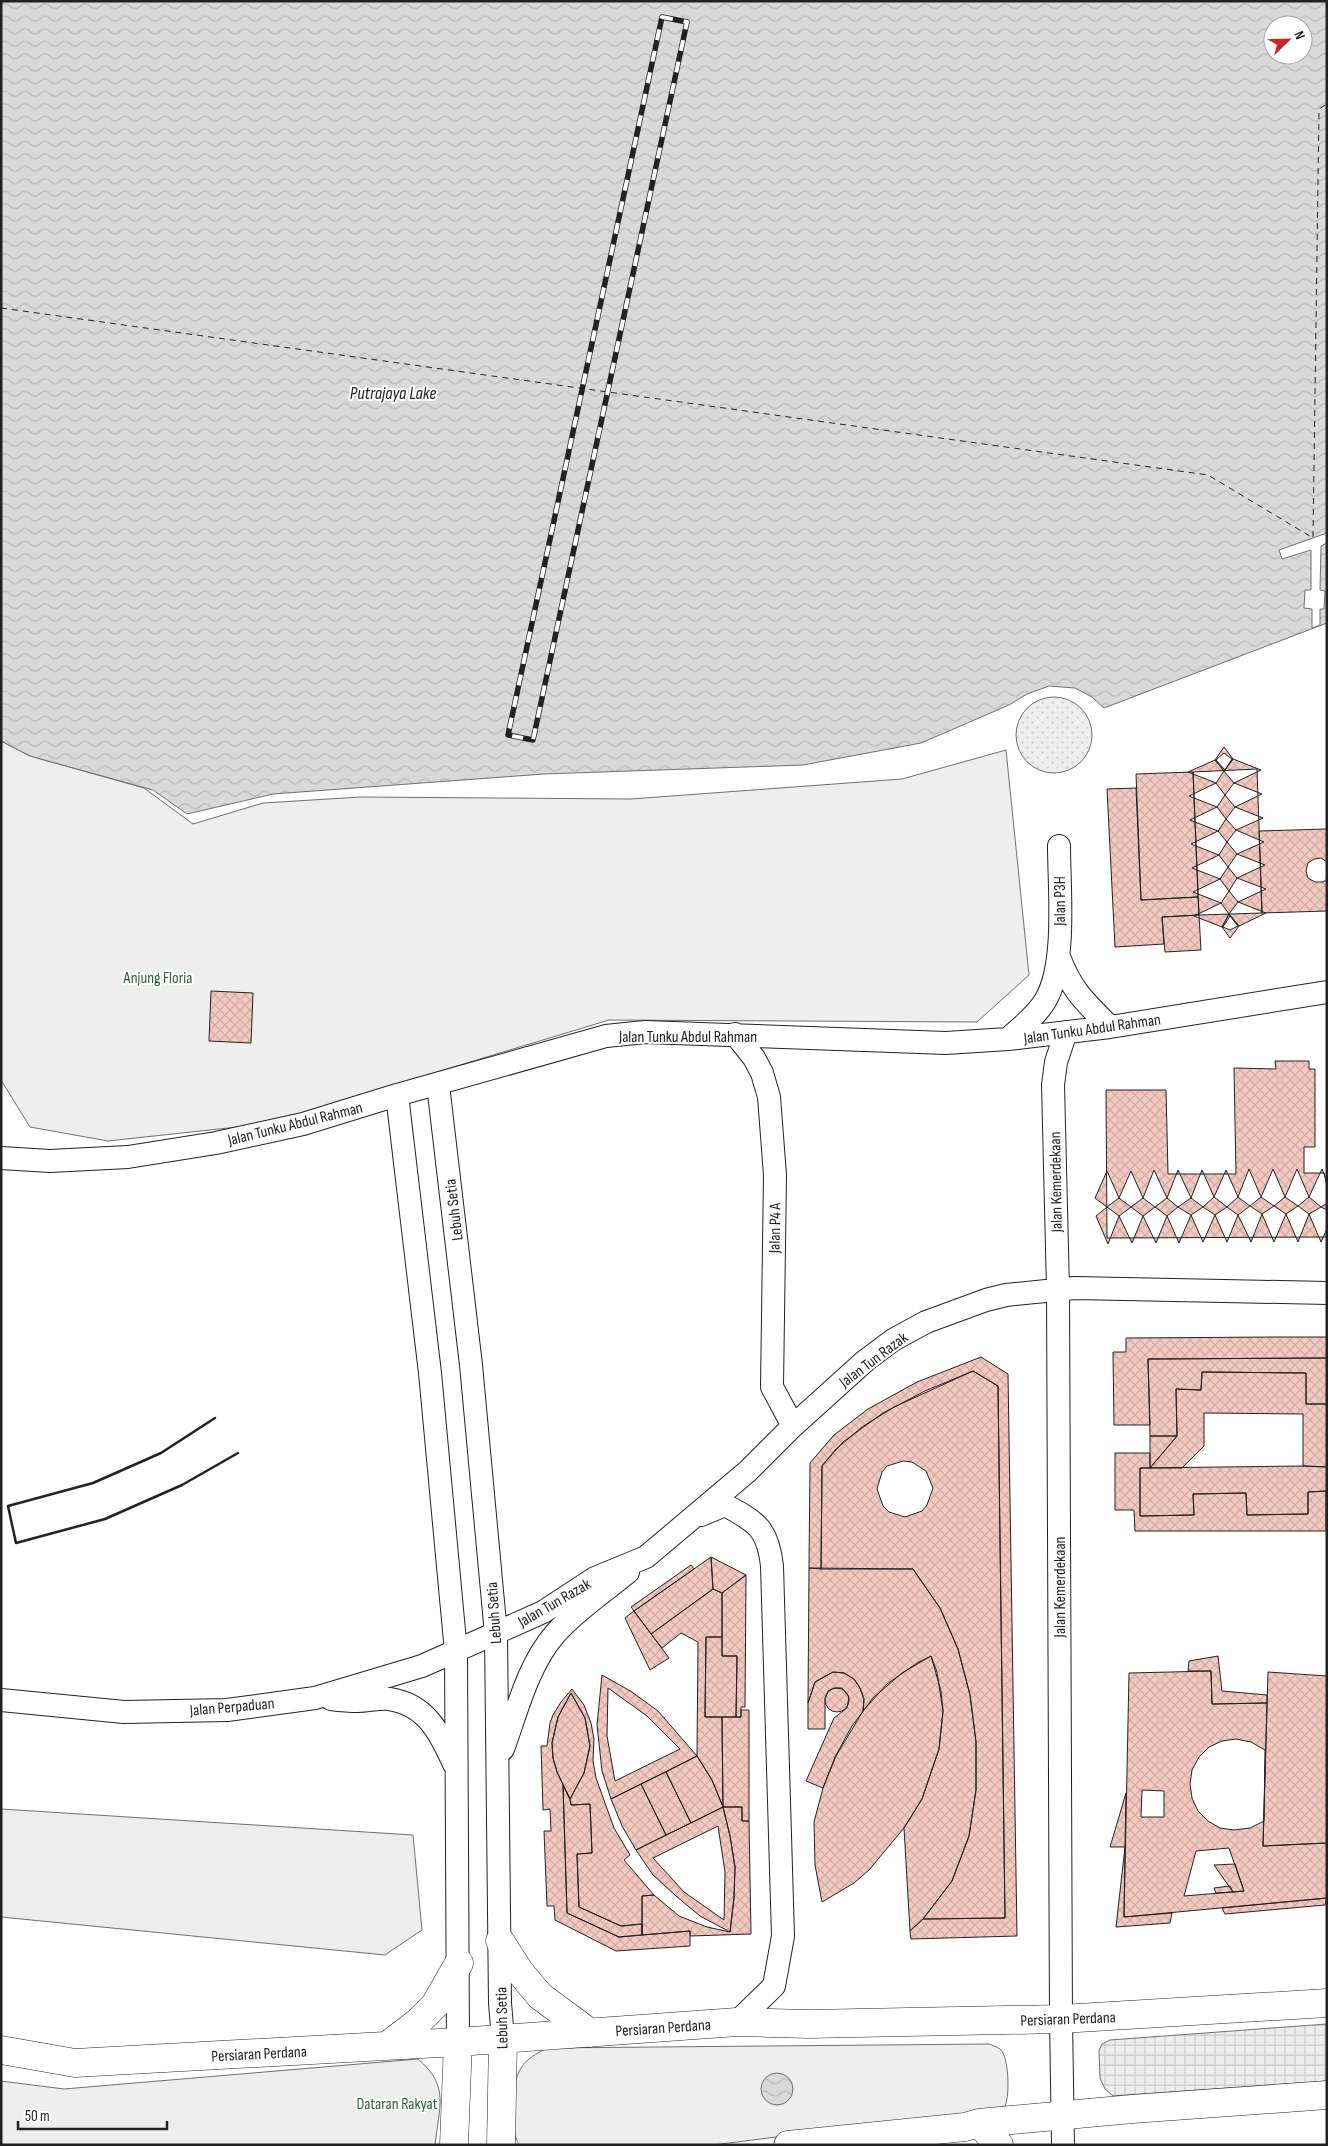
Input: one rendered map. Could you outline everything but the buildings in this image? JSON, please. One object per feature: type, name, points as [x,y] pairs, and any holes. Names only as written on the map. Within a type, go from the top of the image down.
[{"type":"main road","points":[[500,1941],[520,1972],[540,1996],[590,2032]]},
{"type":"main road","points":[[388,2045],[418,2022],[435,2005],[459,1963]]},
{"type":"main road","name":"Persiaran Perdana","points":[[1,2050],[75,2063],[458,2042],[737,2022],[809,2024],[1060,2020],[1327,2004]]},
{"type":"main road","name":"Lebuh Setia","points":[[501,2145],[503,2039]]},
{"type":"main road","points":[[454,2145],[458,2042]]},
{"type":"main road","points":[[788,2145],[1064,2115],[1327,2095]]},
{"type":"main road","points":[[979,2123],[999,2145]]},
{"type":"street","name":"Jalan P3H","points":[[1008,1039],[1035,1014],[1046,999],[1059,957],[1059,846]]},
{"type":"street","name":"Jalan P3H","points":[[1059,957],[1068,979],[1080,997],[1110,1027]]},
{"type":"street","name":"Jalan Tunku Abdul Rahman","points":[[1,1158],[50,1161],[128,1157],[216,1144],[304,1124],[397,1095],[438,1085],[606,1036],[646,1032],[946,1043],[1008,1039],[1110,1027],[1245,1003],[1327,992]]},
{"type":"street","name":"Jalan Kemerdekaan","points":[[1063,2145],[1064,2115],[1060,2020],[1062,1987],[1058,1289],[1053,1085],[1056,1062],[1066,1032]]},
{"type":"street","name":"Jalan P4 A","points":[[735,1034],[754,1058],[762,1073],[769,1097],[775,1175],[772,1387],[793,1426]]},
{"type":"street","name":"Lebuh Setia","points":[[438,1085],[471,1365],[496,1634],[503,2039]]},
{"type":"street","points":[[397,1095],[430,1374],[456,1652],[458,2042]]},
{"type":"street","name":"Jalan Tun Razak","points":[[456,1652],[543,1612],[595,1578],[646,1557],[748,1471],[793,1426],[865,1361],[893,1340],[926,1322],[993,1299],[1058,1289],[1327,1293]]},
{"type":"street","points":[[693,1518],[725,1505],[742,1514],[758,1526],[770,1545],[772,1566],[783,1936],[774,1986],[737,2022]]},
{"type":"street","points":[[499,1760],[526,1687],[544,1648],[572,1617],[646,1557]]},
{"type":"street","name":"Jalan Perpaduan","points":[[1,1700],[124,1712],[227,1710],[315,1698],[422,1666],[456,1652]]},
{"type":"street","points":[[315,1698],[357,1701],[389,1699],[415,1707],[430,1719],[441,1735],[458,1771]]},
{"type":"green space","points":[[1054,697],[1068,700],[1081,708],[1089,721],[1092,735],[1089,749],[1081,762],[1068,770],[1054,773],[1040,770],[1027,762],[1019,749],[1016,735],[1019,721],[1027,708],[1040,700]]},
{"type":"green space","name":"Anjung Floria","points":[[1,741],[30,756],[144,788],[193,824],[263,803],[361,797],[631,799],[902,779],[1006,750],[1029,975],[977,1022],[609,1020],[265,1124],[108,1141],[30,1127],[1,1080]]},
{"type":"green space","points":[[989,2044],[1000,2049],[1007,2067],[1007,2101],[1005,2106],[998,2109],[713,2145],[519,2145],[512,2117],[513,2095],[517,2076],[521,2068],[532,2056],[546,2048]]},
{"type":"green space","name":"Dataran Rakyat","points":[[418,2059],[435,2078],[440,2098],[435,2145],[1,2145],[1,2081],[64,2089]]},
{"type":"shaded area","points":[[1,1809],[413,1835],[422,1930],[385,1955],[1,1917]]},
{"type":"shaded area","points":[[1327,2024],[1327,2081],[1113,2096],[1105,2089],[1100,2078],[1099,2051],[1102,2044],[1110,2040]]},
{"type":"water","name":"Putrajaya Lake","points":[[1,1],[1327,1],[1327,623],[1104,708],[1092,697],[1075,688],[1049,686],[1027,694],[1009,705],[921,743],[803,765],[544,774],[273,794],[187,814],[153,790],[30,756],[1,741]]},
{"type":"water","points":[[777,2073],[783,2074],[788,2078],[792,2083],[792,2095],[788,2100],[783,2104],[777,2105],[771,2104],[766,2100],[762,2095],[761,2089],[762,2083],[766,2078],[771,2074]]},
{"type":"pier","points":[[1327,533],[1327,543],[1321,546],[1320,590],[1325,591],[1324,609],[1320,609],[1320,625],[1312,628],[1312,609],[1304,608],[1305,590],[1311,590],[1311,550],[1282,559],[1279,550]]},
{"type":"ferry route","points":[[1313,537],[1319,109],[1327,104]]},
{"type":"ferry route","points":[[1,308],[1208,475],[1313,538]]},
{"type":"railway","points":[[662,17],[687,22],[533,740],[508,735],[662,17]]},
{"type":"wall","points":[[215,1418],[161,1453],[93,1483],[8,1506],[16,1543],[105,1519],[182,1485],[238,1453]]}]
